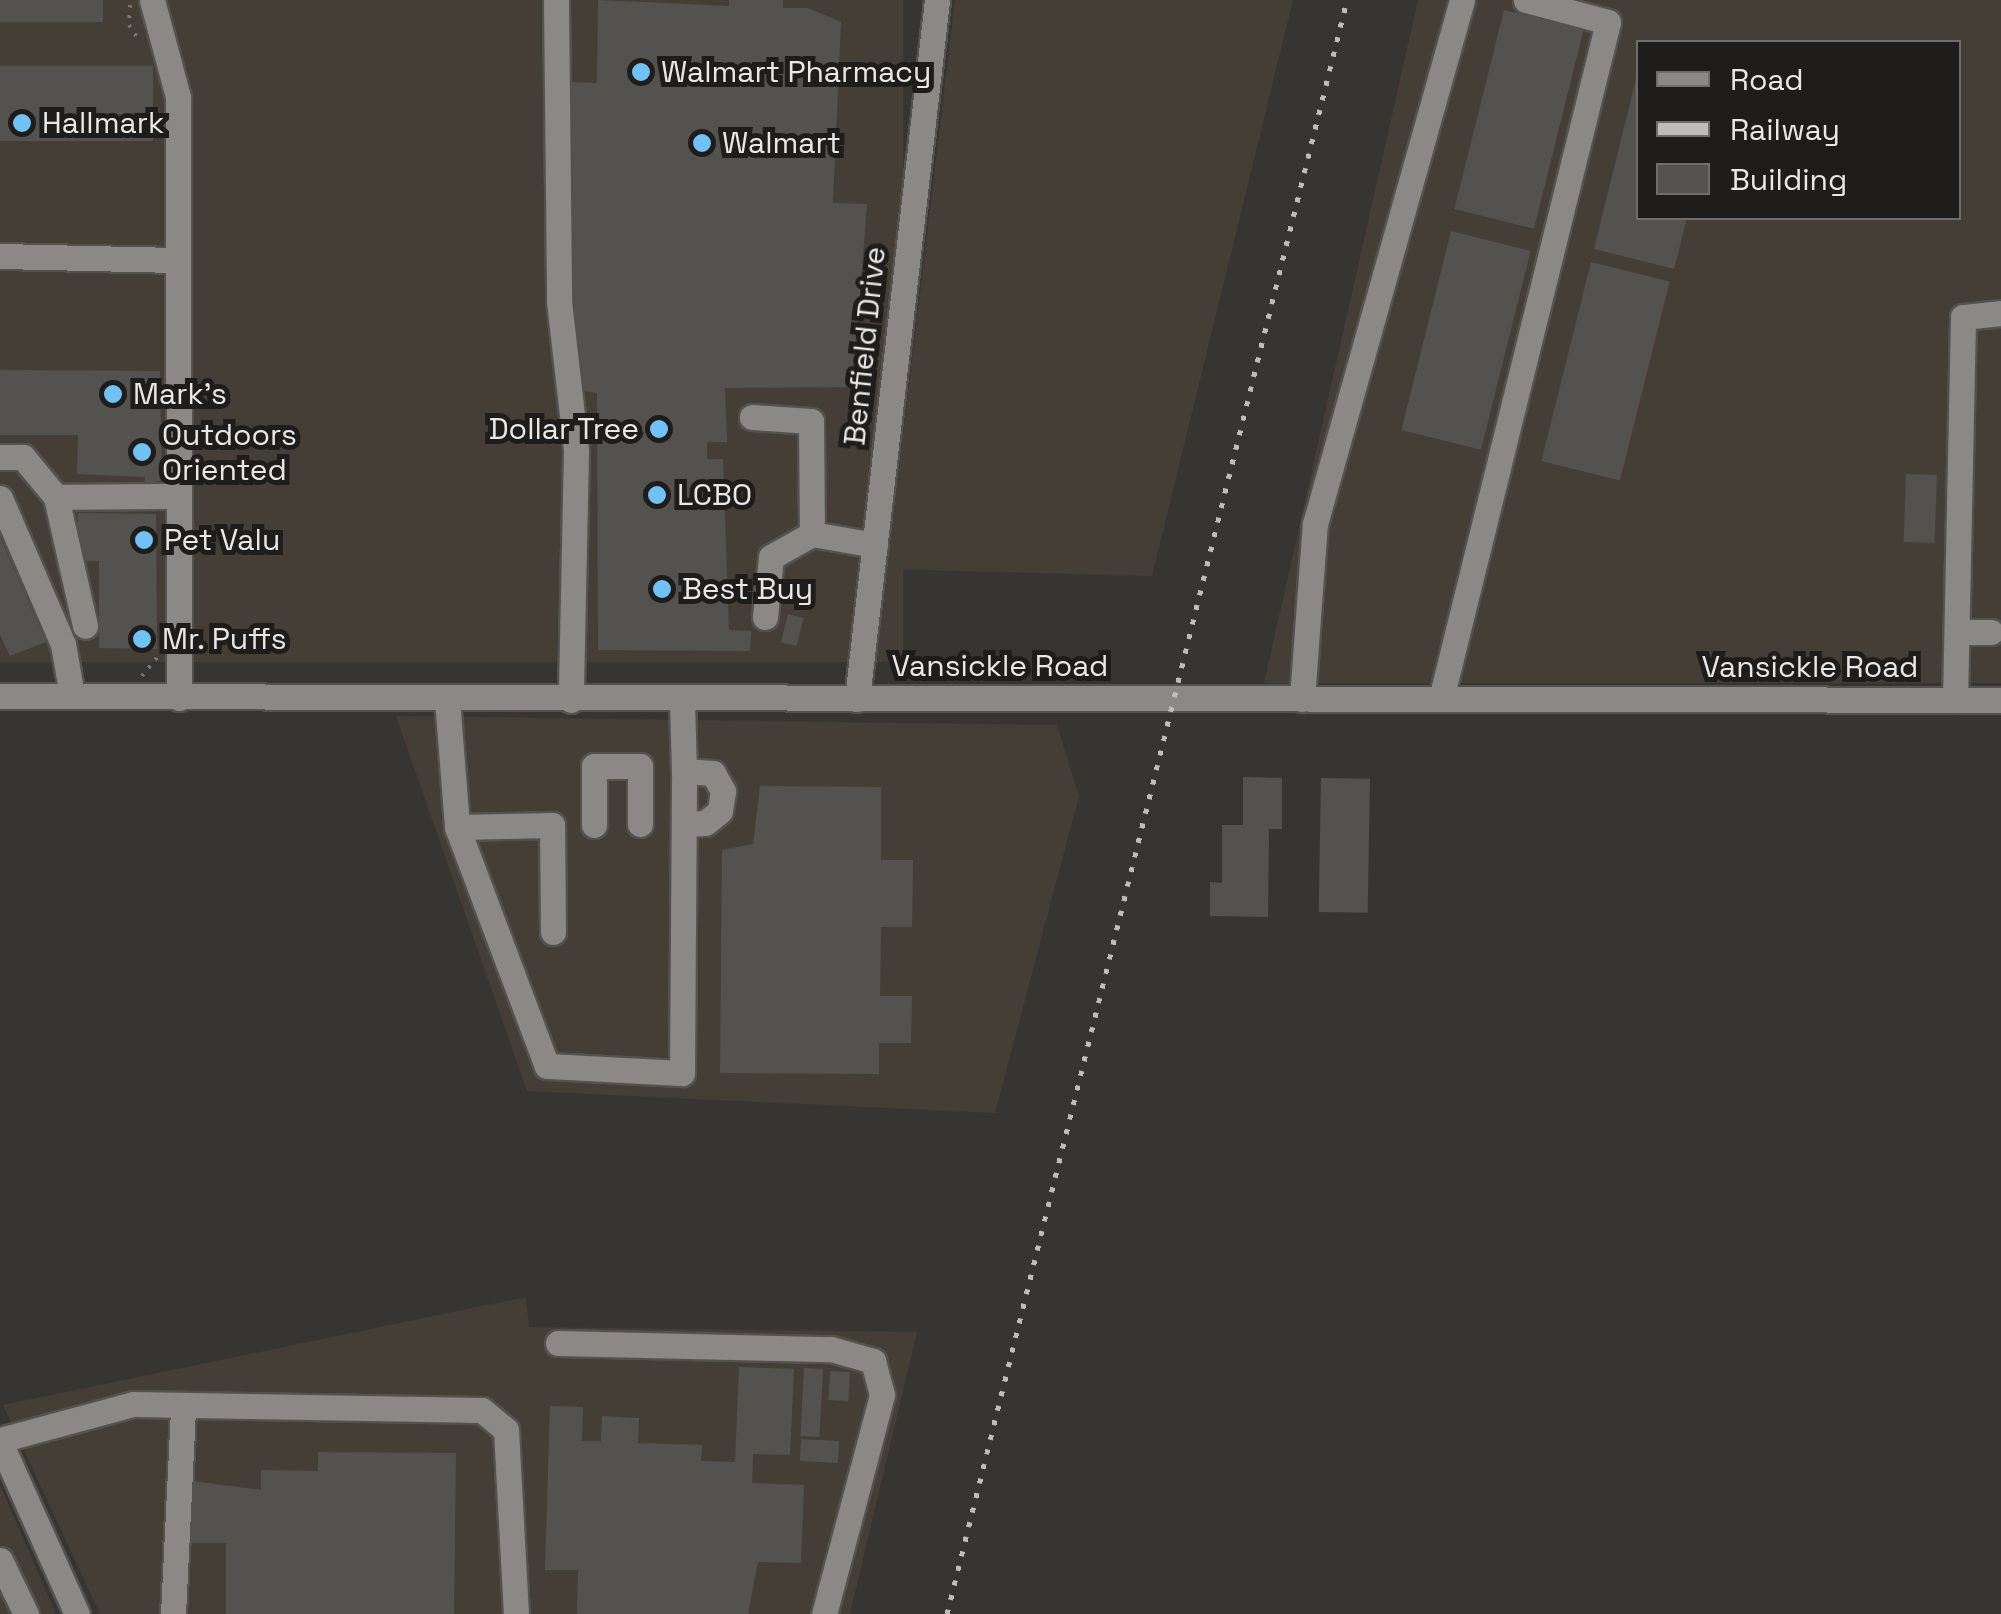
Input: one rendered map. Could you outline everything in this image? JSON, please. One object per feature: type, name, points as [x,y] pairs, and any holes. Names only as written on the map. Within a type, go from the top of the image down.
[{"type":"street","points":[[152,0],[178,97],[179,698]]},
{"type":"street","points":[[556,0],[561,351],[576,451],[571,700]]},
{"type":"street","name":"Benfield Drive","points":[[857,699],[937,0]]},
{"type":"street","points":[[1302,699],[1316,524],[1462,0]]},
{"type":"street","points":[[1441,699],[1608,22],[1526,0]]},
{"type":"street","points":[[0,256],[178,260]]},
{"type":"street","points":[[1955,700],[1963,317],[2001,313]]},
{"type":"street","points":[[752,418],[811,420],[812,534]]},
{"type":"street","points":[[0,456],[23,457],[56,497],[86,626]]},
{"type":"street","points":[[56,497],[178,496]]},
{"type":"street","points":[[0,498],[64,644],[72,695]]},
{"type":"street","points":[[766,617],[771,557],[812,534],[875,546]]},
{"type":"street","points":[[1957,632],[1991,632]]},
{"type":"street","name":"Vansickle Road","points":[[0,696],[2001,700]]},
{"type":"street","points":[[447,698],[457,827],[547,1066],[682,1072],[682,700]]},
{"type":"street","points":[[594,824],[594,766],[640,766],[640,824]]},
{"type":"street","points":[[684,771],[713,773],[723,791],[720,810],[706,823],[684,824]]},
{"type":"street","points":[[457,827],[552,825],[553,932]]},
{"type":"street","points":[[558,1342],[831,1349],[873,1361],[882,1395],[824,1614]]},
{"type":"street","points":[[77,1614],[11,1496],[0,1441],[132,1404],[183,1409],[482,1410],[506,1430],[516,1614]]},
{"type":"street","points":[[173,1614],[183,1409]]},
{"type":"street","points":[[0,1560],[26,1614]]},
{"type":"shaded area","points":[[0,0],[903,0],[903,662],[0,662]]},
{"type":"shaded area","points":[[955,0],[1293,0],[1152,576],[887,569]]},
{"type":"shaded area","points":[[1418,0],[2001,0],[2001,683],[1264,683]]},
{"type":"shaded area","points":[[396,716],[1057,725],[1079,796],[995,1113],[527,1091]]},
{"type":"shaded area","points":[[526,1297],[529,1327],[917,1332],[850,1614],[100,1614],[3,1405]]},
{"type":"shaded area","points":[[0,1485],[56,1614],[0,1614]]},
{"type":"building","points":[[0,0],[103,0],[103,22],[0,22]]},
{"type":"building","name":"Walmart","points":[[598,0],[729,6],[729,0],[783,0],[783,8],[808,8],[841,22],[833,203],[867,204],[853,387],[725,388],[727,442],[707,442],[707,459],[723,459],[729,630],[751,631],[750,651],[598,650],[597,393],[577,390],[568,354],[570,82],[597,83]]},
{"type":"building","points":[[1504,10],[1584,30],[1534,229],[1454,209]]},
{"type":"building","points":[[0,66],[153,66],[153,141],[0,141]]},
{"type":"building","points":[[1636,79],[1636,220],[1686,220],[1674,269],[1594,249]]},
{"type":"building","points":[[1451,231],[1531,251],[1481,450],[1401,430]]},
{"type":"building","points":[[1591,262],[1670,282],[1620,481],[1541,461]]},
{"type":"building","points":[[0,370],[160,371],[162,480],[144,486],[145,477],[77,474],[78,435],[0,435]]},
{"type":"building","points":[[1906,474],[1937,475],[1935,543],[1904,542]]},
{"type":"building","points":[[78,513],[156,514],[157,649],[99,648],[99,561],[78,561]]},
{"type":"building","points":[[0,537],[46,642],[10,656],[0,635]]},
{"type":"building","points":[[788,614],[804,618],[797,646],[781,642]]},
{"type":"building","points":[[1243,777],[1282,778],[1282,829],[1269,829],[1268,917],[1210,916],[1210,882],[1222,883],[1222,825],[1243,825]]},
{"type":"building","points":[[1321,778],[1370,779],[1368,913],[1319,912]]},
{"type":"building","points":[[760,786],[881,787],[881,860],[913,860],[912,927],[881,927],[880,996],[912,996],[911,1043],[879,1043],[879,1074],[720,1073],[722,850],[753,844]]},
{"type":"building","points":[[739,1367],[794,1369],[790,1455],[753,1454],[752,1483],[804,1485],[801,1563],[758,1562],[748,1614],[577,1614],[578,1570],[545,1570],[550,1406],[583,1407],[582,1441],[601,1441],[602,1416],[639,1418],[638,1443],[702,1445],[701,1461],[735,1462]]},
{"type":"building","points":[[804,1368],[823,1369],[819,1437],[800,1436]]},
{"type":"building","points":[[830,1371],[850,1372],[848,1401],[828,1400]]},
{"type":"building","points":[[801,1439],[839,1441],[838,1463],[800,1461]]},
{"type":"building","points":[[318,1452],[456,1453],[454,1614],[226,1614],[226,1543],[191,1543],[192,1481],[261,1490],[261,1470],[318,1471]]},
{"type":"railway","points":[[947,1614],[1347,0]]},
{"type":"place","name":"Walmart Pharmacy","points":[[641,72]]},
{"type":"place","name":"Hallmark","points":[[22,123]]},
{"type":"place","name":"Walmart","points":[[702,143]]},
{"type":"place","name":"Mark's","points":[[113,394]]},
{"type":"place","name":"Dollar Tree","points":[[659,429]]},
{"type":"place","name":"Outdoors Oriented","points":[[142,452]]},
{"type":"place","name":"LCBO","points":[[657,495]]},
{"type":"place","name":"Pet Valu","points":[[144,540]]},
{"type":"place","name":"Best Buy","points":[[662,589]]},
{"type":"place","name":"Mr. Puffs","points":[[142,639]]}]
